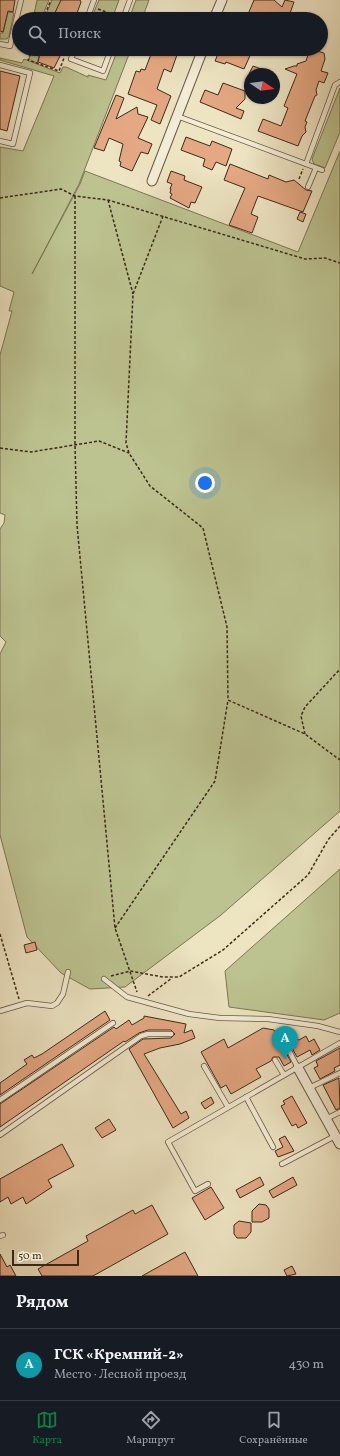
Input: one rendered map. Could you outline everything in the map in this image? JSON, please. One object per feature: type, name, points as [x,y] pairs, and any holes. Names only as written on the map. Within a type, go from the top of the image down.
[{"type":"street","points":[[217,12],[222,0]]},
{"type":"street","points":[[152,181],[200,56]]},
{"type":"street","points":[[298,1068],[338,1140]]},
{"type":"lane","points":[[18,12],[21,0]]},
{"type":"lane","points":[[90,12],[94,0]]},
{"type":"lane","points":[[126,12],[130,0]]},
{"type":"lane","points":[[0,44],[10,46],[12,38]]},
{"type":"lane","points":[[72,56],[71,59],[103,71],[108,56]]},
{"type":"lane","points":[[0,65],[30,73],[13,144],[0,141]]},
{"type":"lane","points":[[306,164],[335,85],[340,82]]},
{"type":"lane","points":[[177,116],[322,170]]},
{"type":"lane","points":[[308,187],[316,168]]},
{"type":"lane","points":[[0,1011],[27,1003],[52,1006],[57,1004],[63,994],[68,972]]},
{"type":"lane","points":[[104,979],[127,997],[189,1014],[226,1019],[268,1019],[318,1026],[340,1032]]},
{"type":"lane","points":[[0,1100],[113,1023]]},
{"type":"lane","points":[[0,1135],[142,1036],[148,1034],[171,1034]]},
{"type":"lane","points":[[284,1041],[298,1068]]},
{"type":"lane","points":[[208,1184],[195,1191],[168,1142],[340,1043]]},
{"type":"lane","points":[[275,1060],[284,1075]]},
{"type":"lane","points":[[204,1066],[228,1107]]},
{"type":"lane","points":[[309,1088],[340,1073]]},
{"type":"lane","points":[[246,1097],[274,1148]]},
{"type":"lane","points":[[326,1119],[340,1112]]},
{"type":"lane","points":[[282,1164],[338,1140]]},
{"type":"path","points":[[46,12],[50,0]]},
{"type":"path","points":[[92,6],[106,12]]},
{"type":"path","points":[[29,56],[28,60],[59,71],[65,56]]},
{"type":"path","points":[[299,179],[306,164]]},
{"type":"path","points":[[0,198],[61,189],[75,196],[108,200],[305,259],[325,258],[340,263]]},
{"type":"path","points":[[75,196],[75,445],[77,524],[115,928],[141,1002],[172,978],[179,976],[223,950],[262,917],[308,874],[328,840],[340,826]]},
{"type":"path","points":[[108,200],[133,294],[126,443],[129,453],[150,486],[203,528],[228,627],[228,700],[216,781],[115,928]]},
{"type":"path","points":[[133,294],[163,216]]},
{"type":"path","points":[[0,448],[32,452],[99,441],[129,453]]},
{"type":"path","points":[[305,734],[300,716],[340,668]]},
{"type":"path","points":[[228,700],[305,734],[340,760]]},
{"type":"path","points":[[0,934],[19,999]]},
{"type":"path","points":[[104,979],[120,972],[130,971],[172,978]]},
{"type":"green space","points":[[37,0],[49,0],[44,12],[34,12]]},
{"type":"green space","points":[[52,0],[61,0],[56,12],[47,12]]},
{"type":"green space","points":[[99,0],[119,0],[115,12],[94,12]]},
{"type":"green space","points":[[136,0],[149,0],[145,12],[132,12]]},
{"type":"green space","points":[[8,12],[12,13],[12,22],[7,39],[0,39],[0,33],[3,33]]},
{"type":"green space","points":[[30,56],[39,56],[37,63],[29,59]]},
{"type":"green space","points":[[115,56],[128,56],[79,184],[32,274],[80,184],[85,171],[298,252],[340,151],[340,811],[221,915],[125,987],[90,989],[61,973],[27,937],[0,835],[0,654],[6,642],[0,636],[0,529],[4,523],[5,515],[0,513],[0,355],[12,311],[9,311],[14,292],[0,286],[0,147],[23,151],[54,76],[0,60],[0,58],[22,63],[24,59],[60,73],[63,67],[66,67],[88,77],[88,75],[106,80]]},
{"type":"green space","points":[[340,88],[340,132],[325,168],[314,164],[312,159]]},
{"type":"green space","points":[[340,869],[340,1013],[324,1020],[229,1007],[225,971]]},
{"type":"building","points":[[0,0],[15,0],[13,12],[8,11],[3,32],[0,31]]},
{"type":"building","points":[[61,0],[80,0],[81,2],[77,12],[55,12]]},
{"type":"building","points":[[254,0],[274,0],[282,7],[285,0],[294,2],[290,12],[249,12]]},
{"type":"building","points":[[39,56],[60,56],[54,68],[38,62]]},
{"type":"building","points":[[150,56],[177,56],[171,72],[164,69],[157,89],[171,96],[160,124],[151,120],[157,105],[128,94],[136,71],[140,72],[141,69],[145,70]]},
{"type":"building","points":[[217,56],[250,56],[244,69],[226,62],[225,64],[215,61]]},
{"type":"building","points":[[308,56],[324,56],[321,71],[328,73],[324,83],[319,81],[316,90],[317,95],[315,96],[305,121],[307,122],[305,127],[306,132],[302,136],[298,146],[258,131],[263,119],[281,126],[288,108],[284,106],[297,74],[285,69],[297,66],[297,64],[306,61]]},
{"type":"building","points":[[0,71],[20,76],[7,131],[0,129]]},
{"type":"building","points":[[223,83],[244,91],[244,100],[236,108],[244,111],[241,119],[200,102],[205,90],[218,95]]},
{"type":"building","points":[[116,95],[124,98],[116,119],[137,107],[138,114],[148,117],[138,138],[152,144],[148,154],[141,152],[132,171],[120,166],[121,162],[119,161],[123,144],[109,138],[104,151],[94,148]]},
{"type":"building","points":[[186,137],[210,146],[212,141],[232,149],[226,166],[216,162],[212,170],[203,166],[205,159],[181,150]]},
{"type":"building","points":[[230,164],[268,179],[269,175],[286,182],[294,180],[306,190],[312,191],[303,212],[258,196],[251,214],[258,217],[252,233],[229,225],[245,188],[224,180]]},
{"type":"building","points":[[171,171],[185,176],[184,180],[202,187],[195,203],[191,202],[189,208],[170,198],[172,194],[170,193],[170,189],[172,184],[167,182]]},
{"type":"building","points":[[300,212],[306,214],[303,222],[297,219]]},
{"type":"building","points":[[35,942],[37,950],[26,953],[24,945]]},
{"type":"building","points":[[105,1011],[110,1020],[0,1095],[0,1083],[27,1064],[24,1060],[32,1055],[34,1058],[42,1054]]},
{"type":"building","points":[[144,1016],[186,1024],[184,1033],[192,1030],[195,1038],[180,1044],[160,1048],[144,1054],[181,1114],[186,1111],[189,1118],[173,1128],[129,1049],[143,1039],[171,1038],[175,1034],[171,1030],[148,1030],[139,1033],[125,1042],[124,1041],[0,1127],[0,1104],[114,1027],[116,1029],[129,1020],[132,1025],[144,1018]]},
{"type":"building","points":[[263,1028],[274,1030],[291,1062],[284,1066],[279,1057],[273,1057],[271,1061],[256,1069],[261,1077],[231,1094],[226,1085],[221,1088],[201,1052],[224,1039],[228,1048]]},
{"type":"building","points":[[306,1036],[309,1042],[314,1039],[320,1050],[312,1055],[310,1050],[297,1057],[287,1039],[292,1037],[299,1040]]},
{"type":"building","points":[[340,1048],[340,1065],[334,1068],[335,1071],[320,1079],[314,1068],[318,1066],[316,1061]]},
{"type":"building","points":[[339,1078],[340,1108],[336,1110],[323,1085]]},
{"type":"building","points":[[292,1096],[307,1123],[298,1128],[296,1124],[292,1126],[281,1106],[285,1104],[283,1101]]},
{"type":"building","points":[[211,1097],[214,1103],[205,1109],[201,1103]]},
{"type":"building","points":[[109,1119],[116,1130],[102,1138],[95,1128]]},
{"type":"building","points":[[285,1136],[294,1151],[278,1157],[275,1151],[283,1147],[279,1139]]},
{"type":"building","points":[[62,1144],[74,1166],[48,1180],[52,1187],[26,1204],[23,1197],[11,1204],[8,1197],[0,1202],[0,1179]]},
{"type":"building","points":[[260,1177],[264,1185],[240,1198],[236,1190]]},
{"type":"building","points":[[293,1177],[297,1185],[273,1198],[269,1191]]},
{"type":"building","points":[[211,1187],[224,1208],[205,1220],[192,1198]]},
{"type":"building","points":[[259,1204],[266,1205],[269,1209],[269,1218],[262,1222],[252,1222],[252,1211]]},
{"type":"building","points":[[152,1205],[168,1234],[93,1276],[42,1276],[38,1269],[88,1241],[86,1236],[133,1210],[135,1214]]},
{"type":"building","points":[[239,1221],[251,1223],[251,1232],[246,1238],[237,1238],[234,1234],[234,1225]]},
{"type":"building","points":[[185,1252],[198,1276],[142,1276]]},
{"type":"building","points":[[0,1254],[7,1267],[10,1265],[16,1276],[0,1276]]},
{"type":"building","points":[[292,1266],[296,1274],[287,1276],[284,1270]]},
{"type":"place","name":"ГСК «Кремний-2»","points":[[285,1059]]}]
